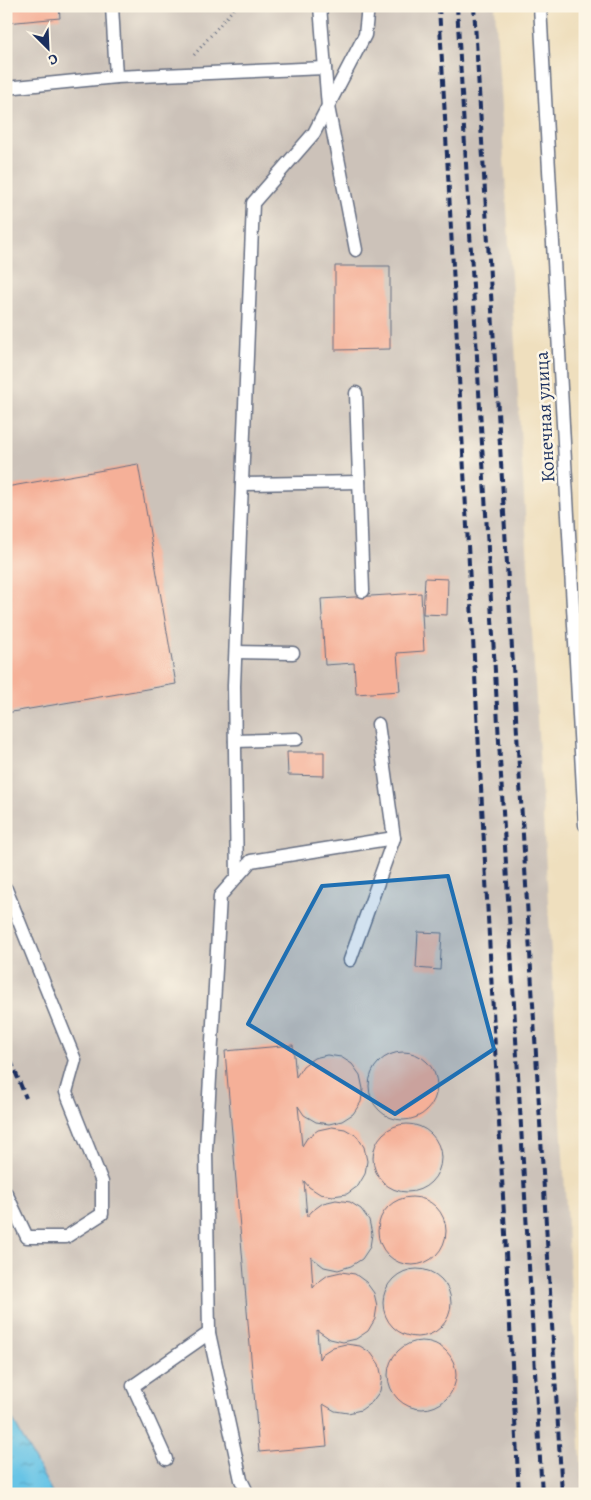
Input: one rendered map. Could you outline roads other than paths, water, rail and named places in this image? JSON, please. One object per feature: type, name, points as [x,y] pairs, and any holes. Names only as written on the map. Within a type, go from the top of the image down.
[{"type":"lane","points":[[112,6],[116,77]]},
{"type":"lane","points":[[320,6],[328,107],[356,250]]},
{"type":"lane","points":[[237,877],[236,652],[253,203],[314,133],[365,35],[368,6]]},
{"type":"lane","name":"Конечная улица","points":[[540,6],[585,825]]},
{"type":"lane","points":[[6,88],[116,77],[325,68]]},
{"type":"lane","points":[[356,393],[364,592]]},
{"type":"lane","points":[[242,484],[359,482]]},
{"type":"lane","points":[[236,652],[293,653]]},
{"type":"lane","points":[[350,960],[394,838],[378,724]]},
{"type":"lane","points":[[235,741],[297,739]]},
{"type":"lane","points":[[248,1494],[241,1480],[209,1332],[206,1150],[220,896],[251,861],[394,838]]},
{"type":"lane","points":[[6,889],[75,1060],[66,1092],[102,1182],[102,1214],[66,1237],[27,1237],[6,1193]]},
{"type":"lane","points":[[166,1459],[132,1386],[209,1332]]},
{"type":"water","points":[[6,1407],[53,1494],[6,1494]]},
{"type":"railway","points":[[439,6],[519,1494]]},
{"type":"railway","points":[[457,6],[542,1494]]},
{"type":"railway","points":[[474,6],[562,1494]]},
{"type":"railway","points":[[6,1049],[26,1098]]}]
